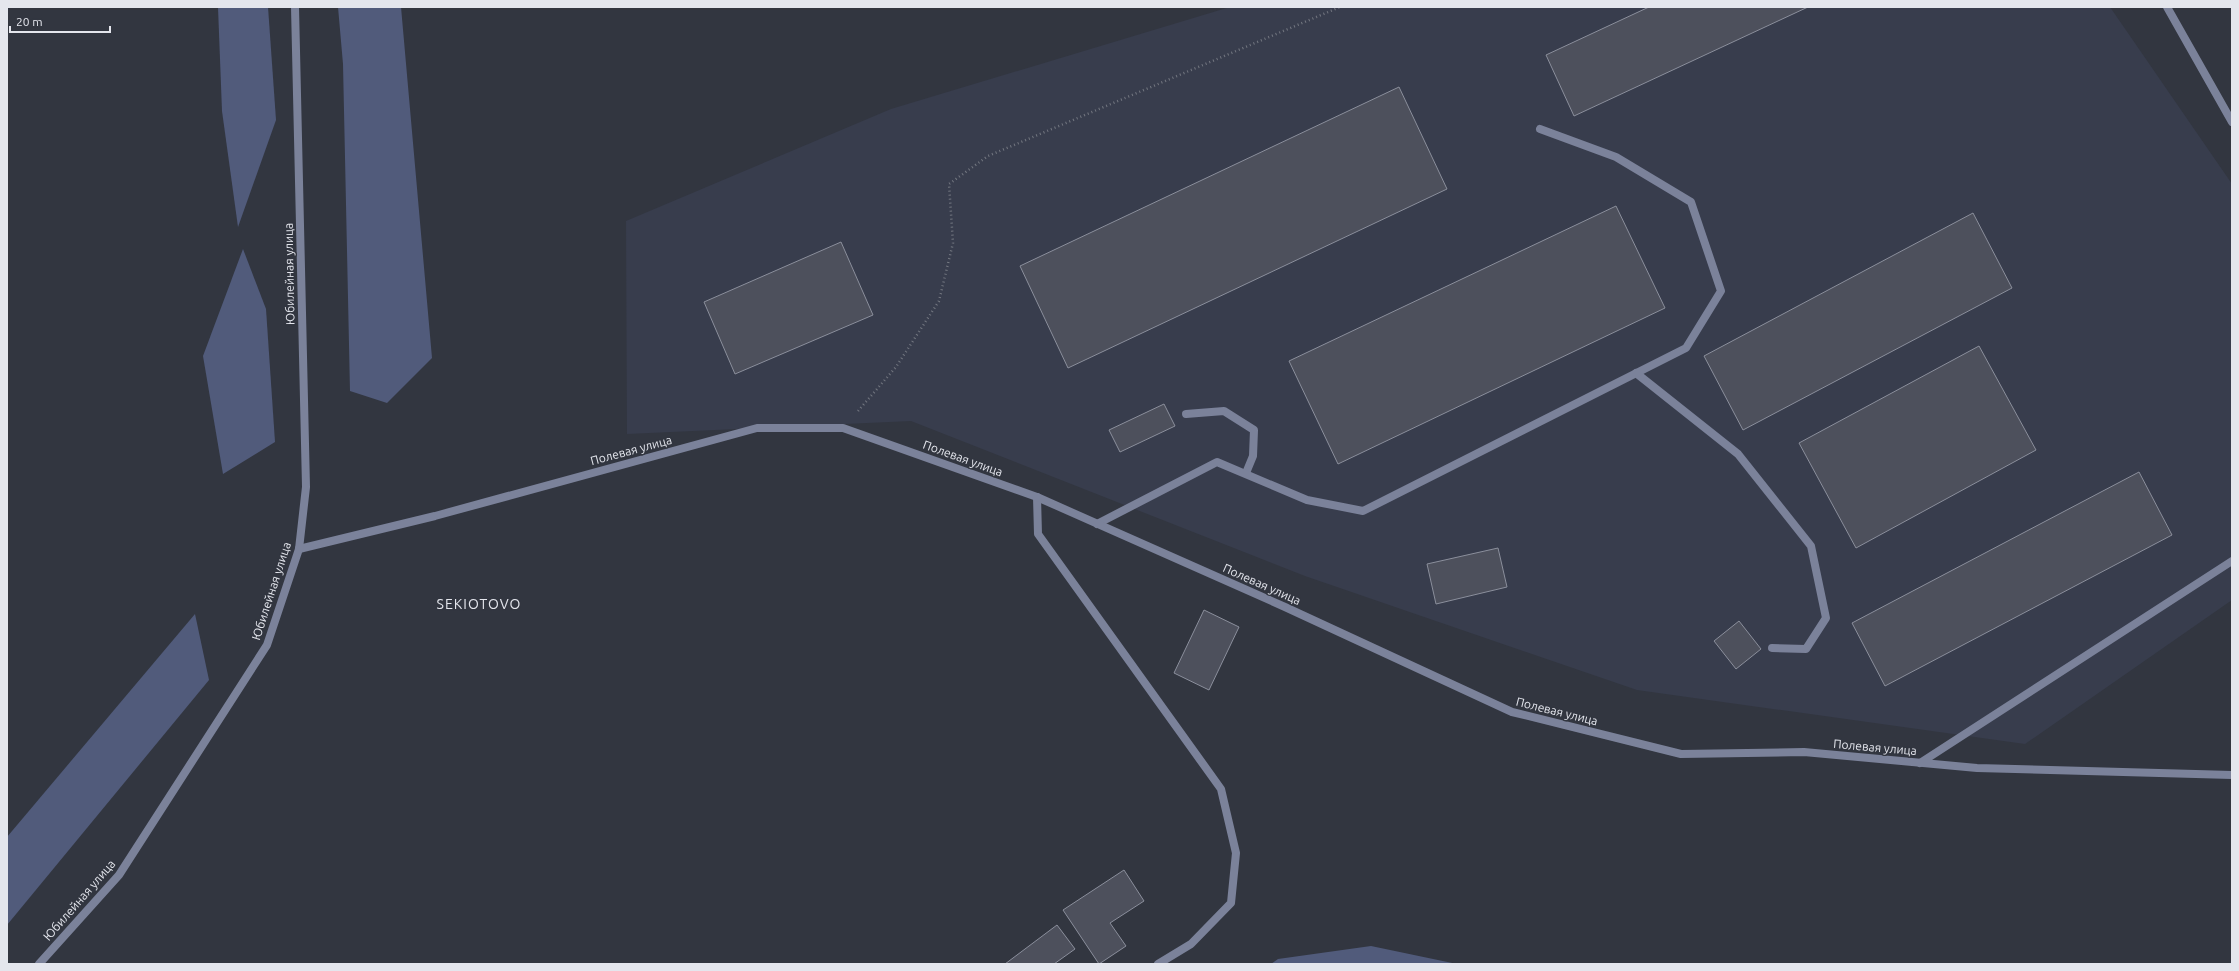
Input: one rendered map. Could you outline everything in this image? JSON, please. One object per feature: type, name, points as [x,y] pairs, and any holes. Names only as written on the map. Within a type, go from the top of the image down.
[{"type":"street","name":"Юбилейная улица","points":[[39,964],[119,875],[267,645],[299,549],[306,487],[295,7]]},
{"type":"street","points":[[2167,7],[2232,122]]},
{"type":"street","points":[[1097,524],[1217,462],[1307,500],[1363,511],[1686,348],[1721,291],[1691,202],[1616,157],[1540,129]]},
{"type":"street","points":[[1636,373],[1738,454],[1811,546],[1826,618],[1806,649],[1772,648]]},
{"type":"street","points":[[1186,414],[1224,411],[1254,430],[1253,456],[1246,473]]},
{"type":"street","name":"Полевая улица","points":[[299,549],[435,516],[757,428],[843,428],[1037,497],[1512,712],[1681,754],[1804,752],[1977,768],[2232,775]]},
{"type":"street","points":[[1037,497],[1038,534],[1221,789],[1236,853],[1231,903],[1191,944],[1158,964]]},
{"type":"street","points":[[1920,763],[2232,561]]},
{"type":"path","points":[[843,428],[896,367],[939,301],[953,243],[949,184],[988,156],[1138,94],[1340,7]]},
{"type":"shaded area","points":[[218,7],[268,7],[276,120],[238,227],[222,111]]},
{"type":"shaded area","points":[[338,7],[401,7],[432,358],[387,403],[350,391],[343,64]]},
{"type":"shaded area","points":[[1230,7],[2110,7],[2232,184],[2232,600],[2025,744],[1637,690],[1305,576],[911,421],[627,434],[626,221],[891,109]]},
{"type":"shaded area","points":[[243,249],[266,309],[275,442],[223,474],[203,356]]},
{"type":"shaded area","points":[[195,614],[209,680],[7,925],[7,837]]},
{"type":"shaded area","points":[[1371,946],[1457,964],[1271,964],[1278,959]]},
{"type":"building","points":[[1649,7],[1808,7],[1574,116],[1546,55]]},
{"type":"building","points":[[1399,87],[1447,189],[1068,368],[1020,266]]},
{"type":"building","points":[[1616,206],[1665,308],[1338,464],[1289,361]]},
{"type":"building","points":[[1973,213],[2012,288],[1743,430],[1704,356]]},
{"type":"building","points":[[841,242],[873,315],[735,374],[704,302]]},
{"type":"building","points":[[1979,346],[2036,450],[1856,548],[1799,443]]},
{"type":"building","points":[[1164,404],[1175,426],[1120,452],[1109,430]]},
{"type":"building","points":[[2139,472],[2172,535],[1885,686],[1852,623]]},
{"type":"building","points":[[1498,548],[1507,587],[1436,604],[1427,564]]},
{"type":"building","points":[[1204,610],[1239,627],[1209,690],[1174,673]]},
{"type":"building","points":[[1739,621],[1761,649],[1736,669],[1714,641]]},
{"type":"building","points":[[1124,870],[1144,901],[1110,923],[1126,946],[1099,964],[1063,910]]},
{"type":"building","points":[[1057,925],[1075,949],[1054,964],[1005,964]]},
{"type":"district","name":"SEKIOTOVO","points":[[479,604]]}]
